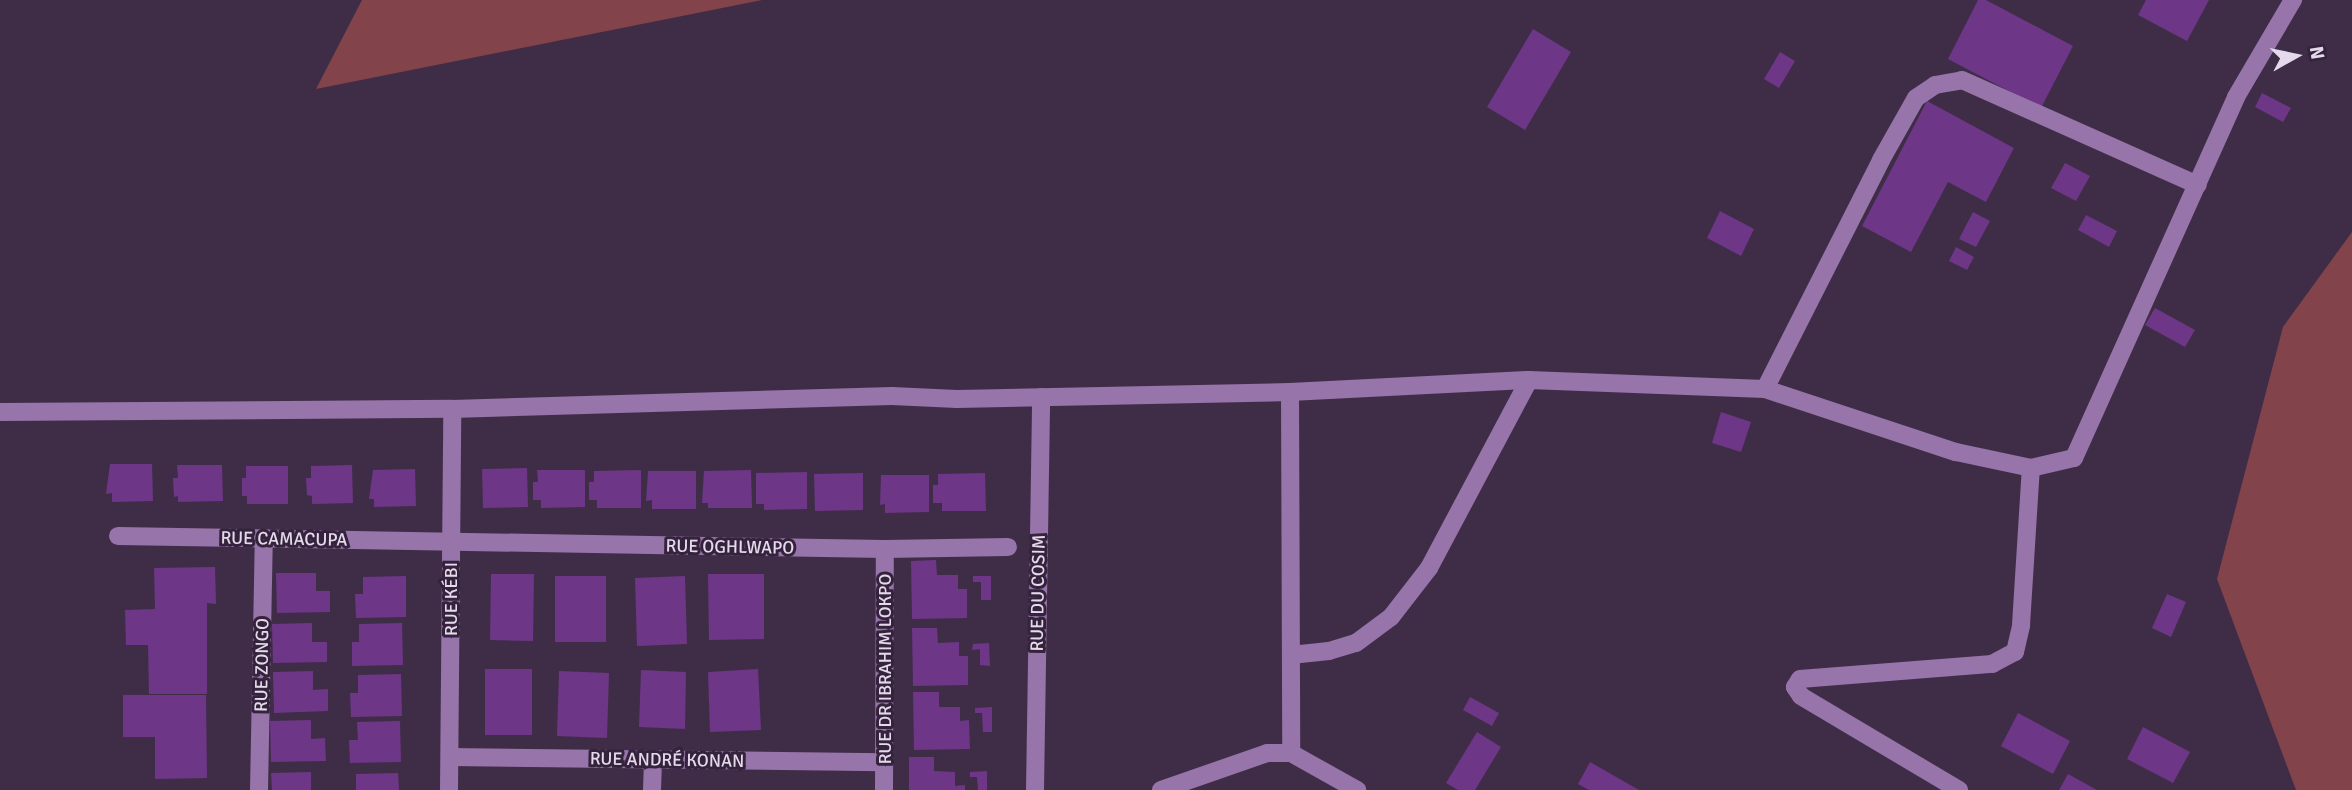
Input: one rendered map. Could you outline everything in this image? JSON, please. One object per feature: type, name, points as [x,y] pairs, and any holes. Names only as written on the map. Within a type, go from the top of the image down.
[{"type":"street","points":[[0,412],[452,409],[892,396],[957,399],[1290,392],[1529,380],[1765,389],[1956,452],[2031,468],[2074,458],[2236,97],[2293,0]]},
{"type":"street","points":[[1765,389],[1881,160],[1916,98],[1934,85],[1962,80],[2198,185]]},
{"type":"street","points":[[1291,655],[1329,651],[1356,643],[1391,617],[1429,568],[1529,380]]},
{"type":"street","points":[[1290,392],[1291,753]]},
{"type":"street","name":"RUE DU COSIM","points":[[1035,790],[1041,397]]},
{"type":"street","name":"RUE KÉBI","points":[[449,790],[452,409]]},
{"type":"street","points":[[1959,790],[1801,696],[1795,687],[1800,679],[1992,664],[2015,652],[2021,625],[2031,468]]},
{"type":"street","name":"RUE CAMACUPA","points":[[118,536],[452,543]]},
{"type":"street","name":"RUE ZONGO","points":[[259,790],[264,539]]},
{"type":"street","name":"RUE OGHLWAPO","points":[[452,543],[886,549],[1008,547]]},
{"type":"street","name":"RUE DR IBRAHIM LOKPO","points":[[884,790],[886,549]]},
{"type":"street","points":[[1161,790],[1267,753],[1291,753],[1357,790]]},
{"type":"street","name":"RUE ANDRÉ KONAN","points":[[450,757],[884,762]]},
{"type":"street","points":[[652,790],[653,760]]},
{"type":"shaded area","points":[[362,0],[762,0],[316,89]]},
{"type":"shaded area","points":[[2352,232],[2352,790],[2296,790],[2217,579],[2283,327]]},
{"type":"building","points":[[1978,0],[1986,0],[2073,46],[2041,108],[1948,59]]},
{"type":"building","points":[[2146,0],[2209,0],[2187,41],[2138,15]]},
{"type":"building","points":[[1533,29],[1571,52],[1525,130],[1487,107]]},
{"type":"building","points":[[1780,52],[1795,61],[1779,88],[1764,79]]},
{"type":"building","points":[[2262,93],[2291,108],[2283,122],[2255,107]]},
{"type":"building","points":[[1927,101],[2014,148],[1986,202],[1948,182],[1911,252],[1862,226]]},
{"type":"building","points":[[2065,163],[2090,176],[2076,201],[2051,188]]},
{"type":"building","points":[[1720,211],[1754,229],[1741,256],[1707,238]]},
{"type":"building","points":[[1973,212],[1990,221],[1976,247],[1959,239]]},
{"type":"building","points":[[2086,215],[2117,231],[2109,247],[2078,230]]},
{"type":"building","points":[[1956,247],[1974,257],[1967,270],[1949,261]]},
{"type":"building","points":[[2155,308],[2195,330],[2185,347],[2145,325]]},
{"type":"building","points":[[1721,412],[1751,422],[1741,452],[1712,443]]},
{"type":"building","points":[[110,464],[152,464],[153,501],[112,502],[112,493],[106,494]]},
{"type":"building","points":[[177,465],[222,465],[223,501],[178,502],[178,496],[174,497],[173,478],[178,478]]},
{"type":"building","points":[[352,465],[353,503],[312,504],[312,496],[307,495],[306,478],[311,478],[311,466]]},
{"type":"building","points":[[246,466],[288,466],[288,504],[247,504],[247,496],[242,496],[242,478],[246,478]]},
{"type":"building","points":[[527,468],[528,507],[483,508],[482,469]]},
{"type":"building","points":[[415,469],[416,506],[374,507],[374,499],[369,499],[373,470]]},
{"type":"building","points":[[537,470],[585,470],[585,507],[541,508],[541,500],[533,500],[533,482],[538,482]]},
{"type":"building","points":[[641,470],[641,508],[597,508],[597,500],[589,500],[589,482],[594,482],[594,471]]},
{"type":"building","points":[[751,470],[752,508],[708,508],[708,503],[702,503],[704,471]]},
{"type":"building","points":[[648,471],[696,471],[696,509],[652,509],[652,500],[646,501]]},
{"type":"building","points":[[807,472],[807,509],[764,510],[764,504],[756,504],[756,473]]},
{"type":"building","points":[[863,473],[863,510],[815,511],[814,474]]},
{"type":"building","points":[[985,473],[986,511],[942,511],[942,503],[933,503],[933,485],[938,485],[938,474]]},
{"type":"building","points":[[881,475],[929,475],[929,512],[885,513],[885,504],[880,505]]},
{"type":"building","points":[[936,560],[937,575],[958,575],[958,589],[967,589],[967,618],[912,619],[911,561]]},
{"type":"building","points":[[215,567],[216,604],[207,603],[207,694],[149,694],[148,645],[126,645],[125,610],[155,609],[154,568]]},
{"type":"building","points":[[276,573],[316,573],[316,591],[330,591],[330,612],[277,613]]},
{"type":"building","points":[[491,574],[534,574],[533,641],[490,640]]},
{"type":"building","points":[[708,574],[764,574],[764,639],[709,640]]},
{"type":"building","points":[[406,576],[406,617],[356,618],[355,594],[363,594],[363,577]]},
{"type":"building","points":[[555,576],[606,576],[606,642],[555,642]]},
{"type":"building","points":[[685,576],[687,644],[637,646],[635,578]]},
{"type":"building","points":[[973,576],[991,576],[991,600],[981,600],[981,582],[973,582]]},
{"type":"building","points":[[2167,594],[2186,602],[2171,637],[2152,628]]},
{"type":"building","points":[[312,623],[312,642],[327,642],[327,662],[273,663],[272,624]]},
{"type":"building","points":[[402,623],[403,665],[352,666],[352,642],[359,642],[359,624]]},
{"type":"building","points":[[912,628],[937,628],[938,643],[959,642],[959,656],[968,656],[968,685],[913,686]]},
{"type":"building","points":[[989,643],[990,666],[980,665],[980,649],[972,650],[973,644]]},
{"type":"building","points":[[485,669],[532,669],[532,735],[485,735]]},
{"type":"building","points":[[758,669],[761,730],[710,732],[708,672]]},
{"type":"building","points":[[641,670],[686,672],[685,729],[639,727]]},
{"type":"building","points":[[313,671],[313,690],[328,689],[328,711],[274,713],[273,672]]},
{"type":"building","points":[[559,671],[609,673],[607,738],[557,736]]},
{"type":"building","points":[[401,674],[402,716],[351,717],[350,693],[358,693],[358,675]]},
{"type":"building","points":[[913,692],[939,692],[939,707],[960,707],[960,721],[969,720],[970,749],[914,750]]},
{"type":"building","points":[[123,695],[206,695],[207,778],[155,779],[155,737],[123,737]]},
{"type":"building","points":[[1470,697],[1499,713],[1492,726],[1463,710]]},
{"type":"building","points":[[992,707],[992,732],[983,732],[982,713],[975,713],[975,708]]},
{"type":"building","points":[[2018,713],[2070,741],[2053,774],[2001,746]]},
{"type":"building","points":[[311,720],[311,739],[325,738],[326,761],[271,762],[270,721]]},
{"type":"building","points":[[400,721],[401,762],[350,763],[349,740],[358,740],[357,722]]},
{"type":"building","points":[[2143,727],[2190,752],[2173,783],[2127,759]]},
{"type":"building","points":[[1477,732],[1501,747],[1475,790],[1458,790],[1446,783]]},
{"type":"building","points":[[909,757],[934,757],[934,771],[955,772],[955,786],[965,785],[965,790],[909,790]]},
{"type":"building","points":[[1590,762],[1639,790],[1589,790],[1578,784]]},
{"type":"building","points":[[987,771],[987,790],[978,790],[977,777],[970,777],[970,772]]},
{"type":"building","points":[[311,772],[311,790],[272,790],[271,773]]},
{"type":"building","points":[[398,773],[399,790],[356,790],[356,774]]},
{"type":"building","points":[[2068,774],[2097,790],[2059,790]]}]
